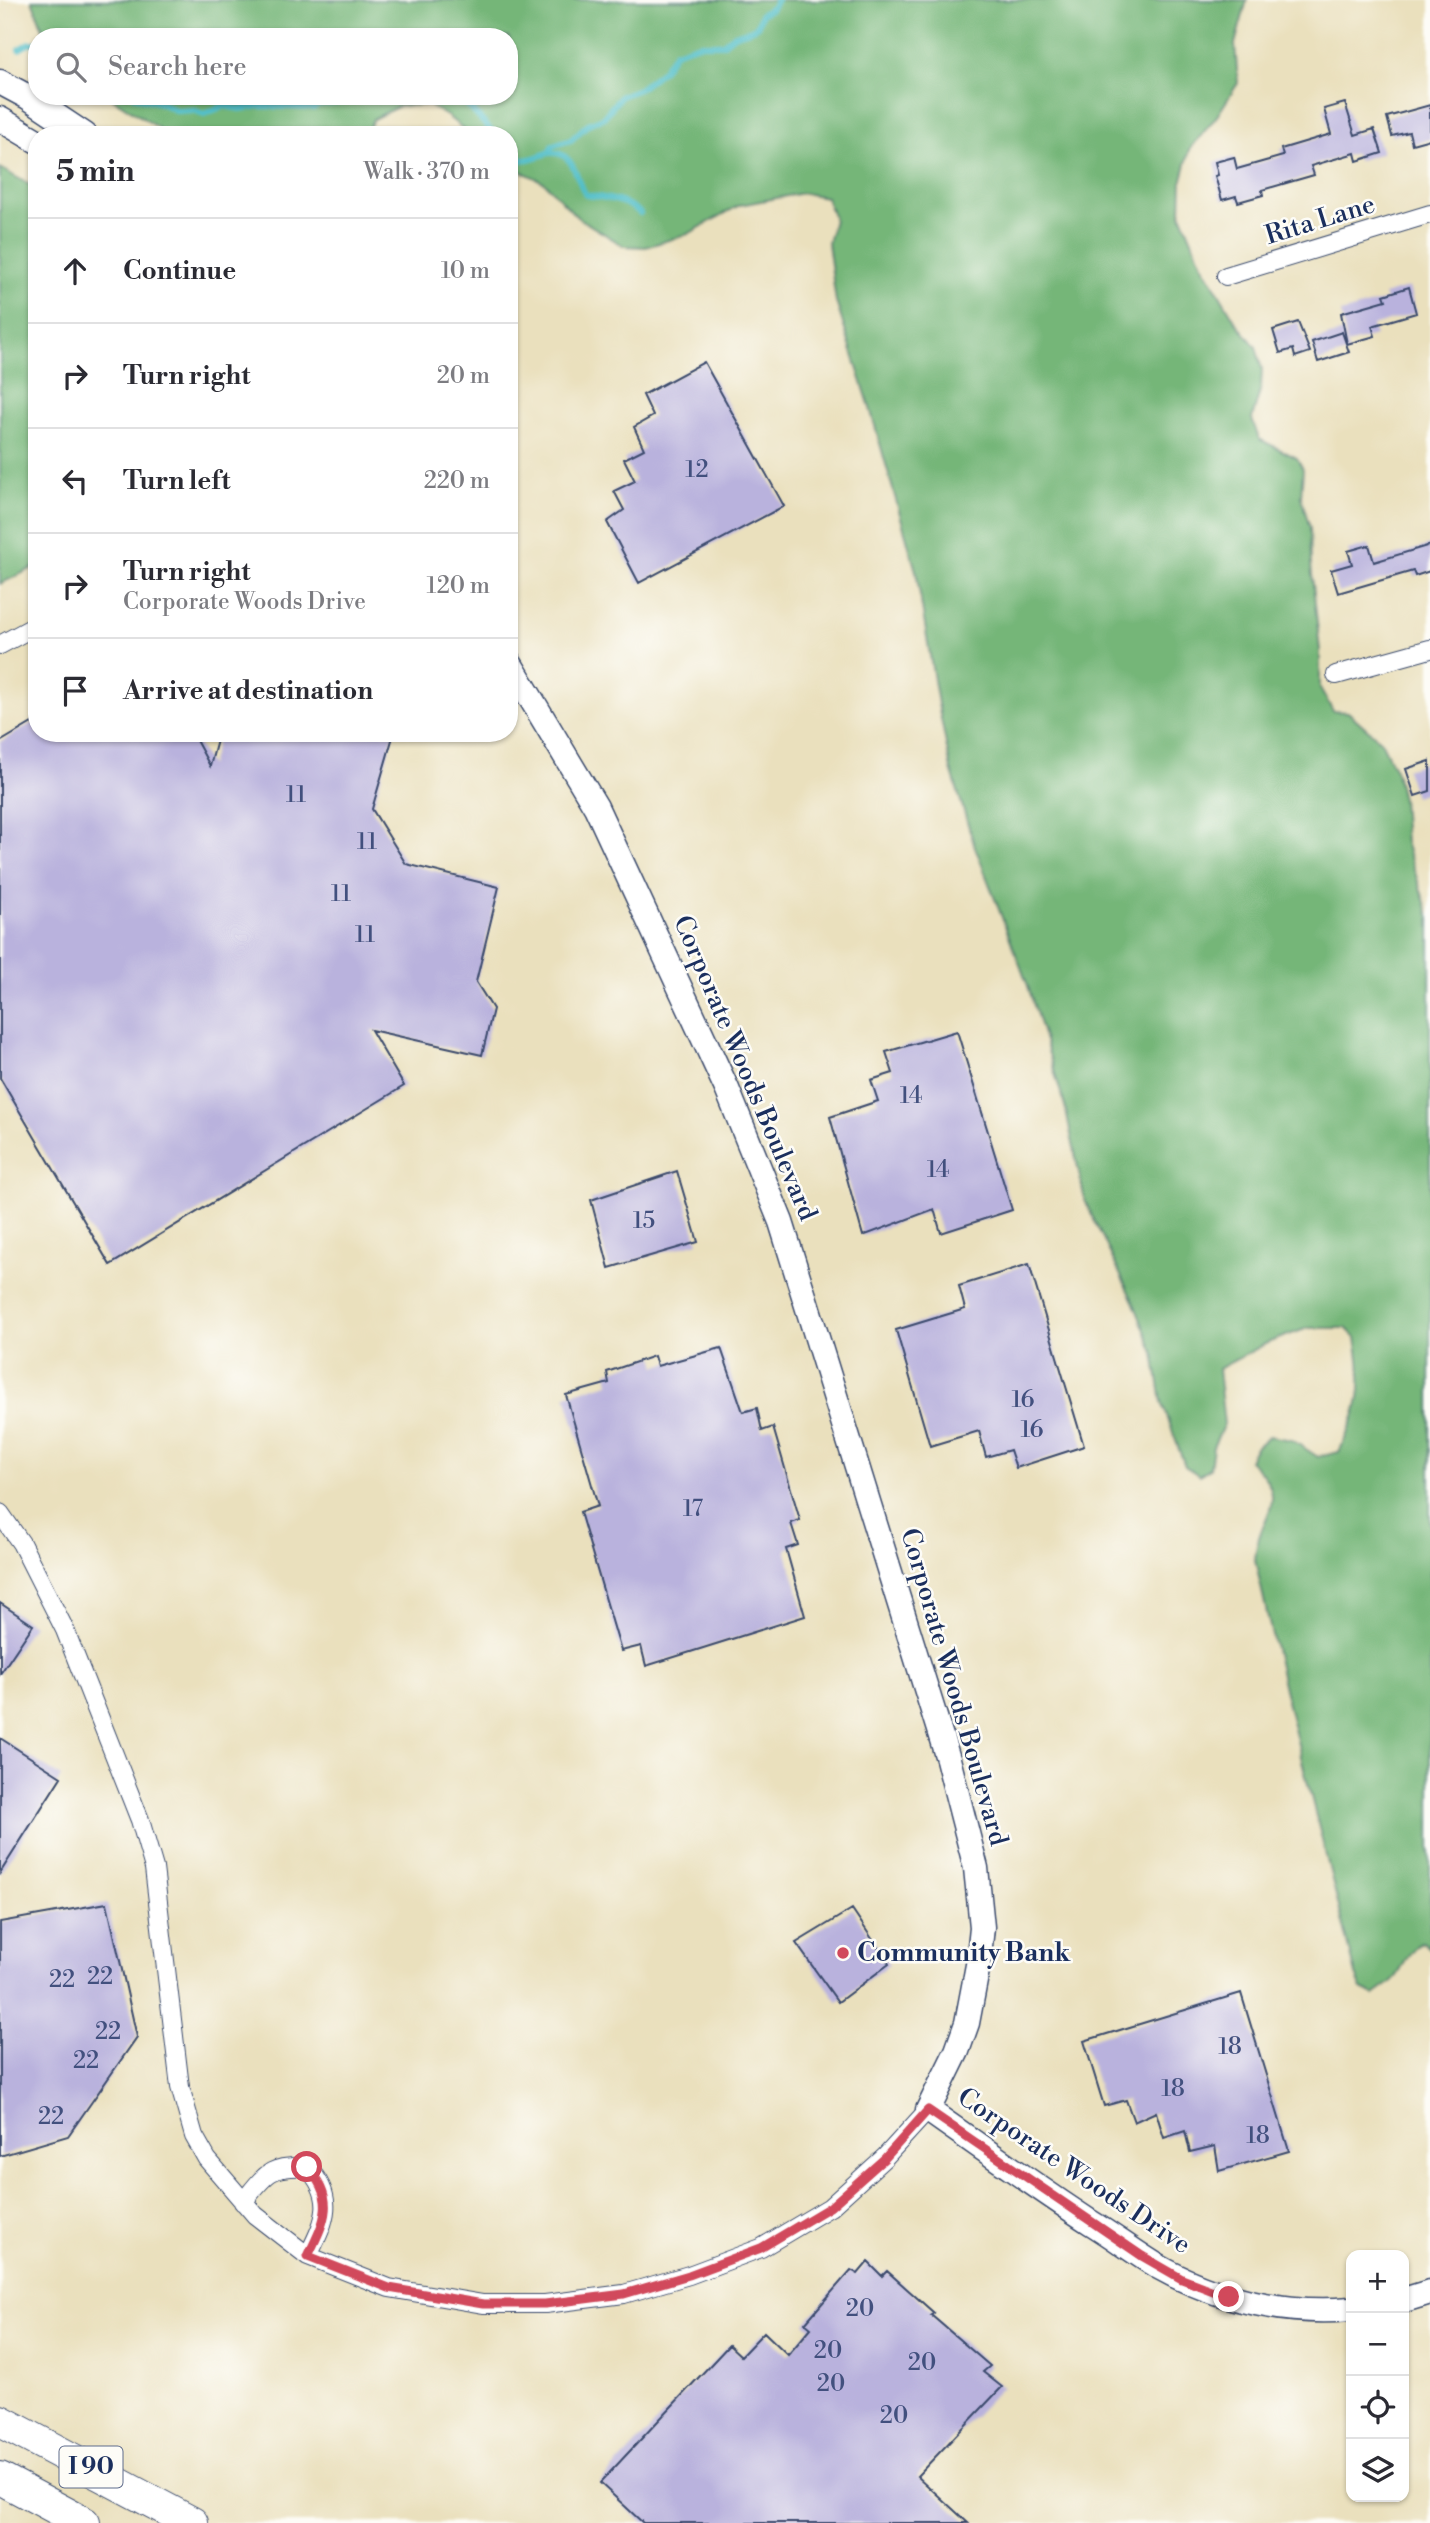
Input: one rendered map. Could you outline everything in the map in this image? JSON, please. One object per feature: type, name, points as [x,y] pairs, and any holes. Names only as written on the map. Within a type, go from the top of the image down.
[{"type":"highway","points":[[0,2403],[186,2519]]},
{"type":"highway","name":"I 90","points":[[0,2421],[186,2519]]},
{"type":"highway","name":"I 90","points":[[0,2478],[84,2523]]},
{"type":"street","points":[[0,82],[28,97]]},
{"type":"street","points":[[40,105],[72,126]]},
{"type":"street","points":[[0,119],[28,136]]},
{"type":"street","name":"Rita Lane","points":[[1226,276],[1430,214]]},
{"type":"street","points":[[0,645],[28,630]]},
{"type":"street","points":[[1336,675],[1430,649]]},
{"type":"street","name":"Corporate Woods Boulevard","points":[[0,1513],[21,1543],[65,1630],[140,1820],[154,1868],[180,2087],[194,2136],[207,2159],[243,2202],[308,2256],[389,2288],[483,2304],[545,2304],[624,2294],[689,2275],[761,2248],[830,2207],[885,2158],[928,2110],[967,2023],[982,1927],[976,1868],[948,1759],[781,1222],[727,1089],[596,807],[518,677]]},
{"type":"street","name":"Corporate Woods Drive","points":[[928,2110],[1059,2201],[1182,2279],[1217,2293],[1248,2301],[1309,2310],[1346,2309]]},
{"type":"street","points":[[243,2202],[268,2172],[288,2166],[307,2167],[319,2180],[327,2200],[322,2227],[308,2256]]},
{"type":"street","points":[[1409,2298],[1430,2292]]},
{"type":"green space","points":[[32,0],[1247,0],[1235,44],[1238,83],[1217,116],[1190,149],[1182,179],[1181,214],[1202,264],[1236,322],[1256,347],[1262,369],[1261,387],[1252,419],[1259,439],[1297,458],[1303,469],[1301,497],[1310,528],[1320,651],[1320,688],[1333,711],[1348,712],[1381,741],[1396,772],[1402,799],[1405,842],[1430,918],[1430,1948],[1423,1942],[1418,1945],[1394,1980],[1374,1995],[1362,1989],[1356,1975],[1284,1689],[1255,1560],[1257,1544],[1272,1498],[1263,1474],[1249,1460],[1256,1447],[1269,1436],[1292,1440],[1318,1457],[1339,1452],[1359,1397],[1360,1371],[1356,1338],[1346,1328],[1308,1328],[1267,1343],[1218,1369],[1224,1424],[1213,1447],[1210,1468],[1199,1475],[1185,1466],[1162,1402],[1154,1353],[1133,1301],[1085,1201],[1065,1106],[1028,986],[974,844],[951,769],[916,571],[868,401],[836,302],[828,243],[834,219],[826,197],[803,193],[740,205],[688,234],[646,247],[624,246],[577,217],[544,182],[518,170],[518,126],[460,126],[428,105],[518,105],[518,28],[43,28]]},
{"type":"green space","points":[[123,105],[428,105],[399,106],[373,119],[370,126],[155,126]]},
{"type":"green space","points":[[0,168],[28,184],[28,570],[0,584]]},
{"type":"building","points":[[1345,103],[1355,135],[1374,129],[1382,153],[1357,161],[1355,153],[1311,166],[1314,175],[1262,190],[1263,195],[1238,202],[1236,196],[1222,200],[1215,176],[1218,175],[1215,162],[1234,157],[1237,169],[1283,156],[1281,149],[1331,134],[1324,109]]},
{"type":"building","points":[[1430,105],[1430,139],[1412,144],[1409,132],[1392,136],[1387,117]]},
{"type":"building","points":[[1409,287],[1416,313],[1372,326],[1375,336],[1347,344],[1341,313],[1386,300],[1384,295]]},
{"type":"building","points":[[1298,322],[1310,352],[1295,357],[1293,349],[1280,353],[1273,330]]},
{"type":"building","points":[[1342,332],[1349,352],[1318,362],[1312,342]]},
{"type":"building","points":[[704,362],[784,506],[639,583],[607,522],[624,510],[614,491],[635,481],[624,459],[644,449],[634,427],[653,416],[643,395]]},
{"type":"building","points":[[1369,545],[1374,562],[1430,545],[1430,571],[1415,576],[1413,571],[1338,593],[1331,570],[1352,564],[1348,551]]},
{"type":"building","points":[[28,725],[28,742],[197,742],[210,766],[217,742],[391,742],[372,809],[406,864],[499,887],[476,982],[493,1009],[482,1055],[371,1030],[404,1086],[110,1265],[0,1078],[0,742]]},
{"type":"building","points":[[1430,761],[1430,791],[1415,796],[1406,769]]},
{"type":"building","points":[[957,1031],[1012,1210],[941,1233],[934,1209],[863,1236],[830,1117],[878,1101],[871,1080],[893,1073],[886,1052]]},
{"type":"building","points":[[677,1171],[698,1242],[609,1268],[591,1200]]},
{"type":"building","points":[[1029,1264],[1084,1446],[1016,1468],[1010,1450],[986,1457],[979,1431],[930,1446],[896,1330],[965,1309],[959,1286]]},
{"type":"building","points":[[721,1348],[743,1412],[757,1408],[762,1431],[773,1427],[800,1520],[791,1523],[798,1545],[786,1549],[805,1616],[646,1666],[641,1646],[621,1651],[580,1512],[598,1506],[566,1395],[609,1383],[607,1372],[654,1356],[657,1366]]},
{"type":"building","points":[[0,1603],[33,1625],[0,1674]]},
{"type":"building","points":[[0,1738],[61,1777],[0,1873]]},
{"type":"building","points":[[107,1903],[137,2037],[68,2136],[0,2156],[0,1922]]},
{"type":"building","name":"Community Bank","points":[[852,1909],[889,1964],[838,2002],[796,1943]]},
{"type":"building","points":[[1241,1993],[1289,2151],[1219,2171],[1215,2146],[1190,2152],[1185,2131],[1164,2138],[1156,2112],[1134,2122],[1126,2100],[1104,2106],[1084,2041]]},
{"type":"building","points":[[868,2262],[882,2276],[887,2271],[934,2313],[931,2315],[990,2366],[983,2372],[1002,2387],[917,2476],[968,2523],[643,2523],[600,2483],[729,2345],[741,2356],[764,2332],[788,2355],[811,2328],[805,2323],[851,2270],[858,2274]]},
{"type":"waterway","points":[[549,153],[552,146],[571,140],[588,124],[603,118],[621,96],[639,89],[662,71],[675,52],[699,44],[723,44],[734,35],[753,29],[758,25],[761,14],[772,8],[777,0]]},
{"type":"waterway","points":[[19,49],[28,44]]},
{"type":"waterway","points":[[165,105],[177,111],[193,110],[204,114],[224,106],[240,109],[260,106],[314,108],[318,105]]},
{"type":"waterway","points":[[467,105],[487,126]]},
{"type":"waterway","points":[[518,158],[522,160],[549,153],[564,156],[573,167],[586,195],[621,202],[640,213]]},
{"type":"place","name":"Community Bank","points":[[843,1953]]},
{"type":"route","points":[[307,2167],[319,2180],[327,2200],[322,2227],[308,2256],[389,2288],[483,2304],[580,2301],[624,2294],[689,2275],[761,2248],[830,2207],[885,2158],[928,2110],[1157,2266],[1229,2297]]}]
